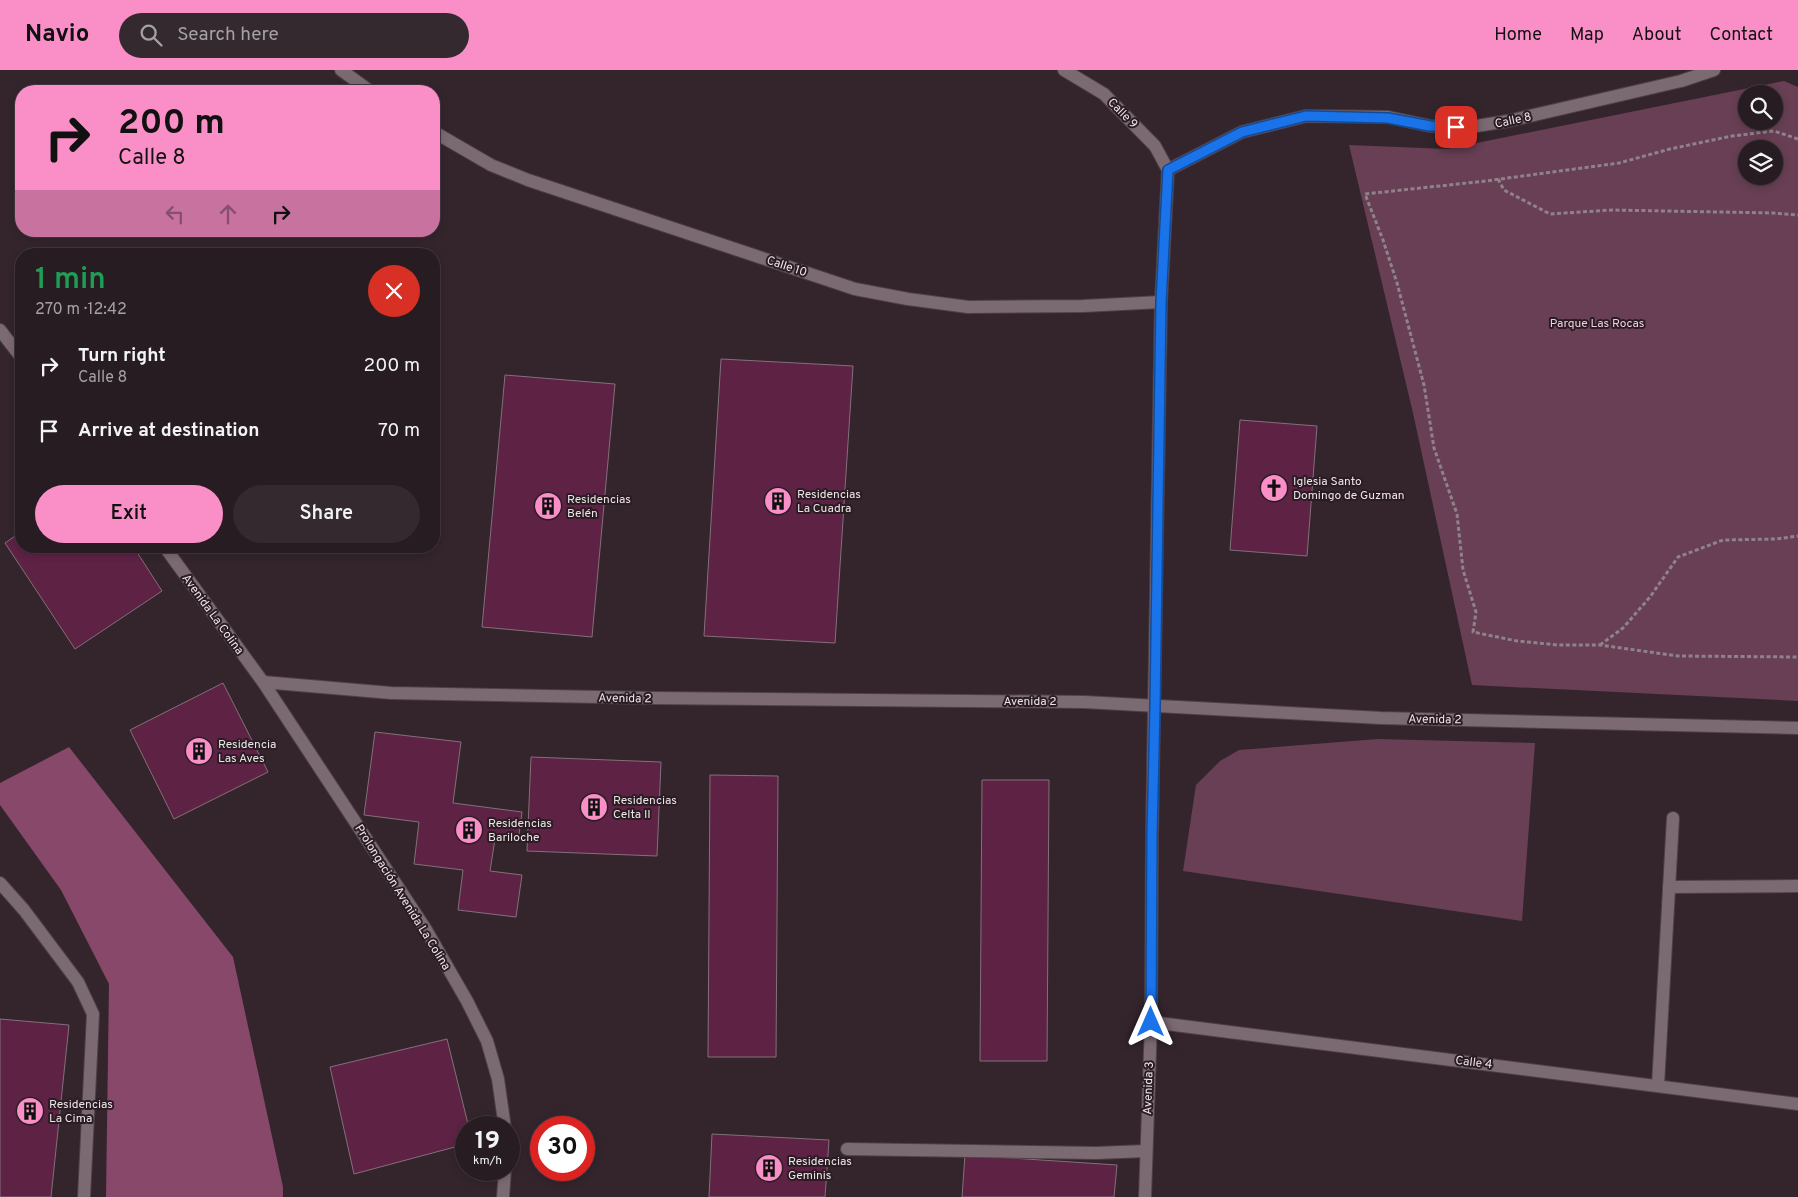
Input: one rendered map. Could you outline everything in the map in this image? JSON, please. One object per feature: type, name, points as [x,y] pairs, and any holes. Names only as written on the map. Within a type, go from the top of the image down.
[{"type":"street","points":[[341,70],[362,85]]},
{"type":"street","name":"Calle 9","points":[[1064,70],[1104,94],[1155,146],[1168,170]]},
{"type":"street","name":"Calle 8","points":[[1168,170],[1242,132],[1306,116],[1388,118],[1430,126],[1470,128],[1681,81],[1714,70]]},
{"type":"street","name":"Calle 10","points":[[440,136],[490,165],[528,180],[855,289],[908,299],[968,307],[1084,306],[1161,302]]},
{"type":"street","name":"Avenida 3","points":[[1145,1197],[1151,1022],[1152,835],[1161,302],[1168,170]]},
{"type":"street","points":[[0,330],[15,349]]},
{"type":"street","name":"Avenida La Colina","points":[[169,553],[263,682]]},
{"type":"street","name":"Avenida 2","points":[[263,682],[391,693],[653,698],[1084,702],[1381,718],[1798,728]]},
{"type":"street","name":"Prolongación Avenida La Colina","points":[[263,682],[425,928],[467,1001],[487,1041],[498,1080],[503,1116]]},
{"type":"street","points":[[1658,1085],[1673,818]]},
{"type":"street","points":[[0,883],[24,910],[78,982],[93,1014],[84,1197]]},
{"type":"street","points":[[1670,888],[1798,886]]},
{"type":"street","name":"Calle 4","points":[[1151,1022],[1798,1104]]},
{"type":"street","points":[[847,1149],[1096,1153],[1146,1151]]},
{"type":"street","points":[[503,1197],[504,1181]]},
{"type":"path","points":[[1798,139],[1774,131],[1732,136],[1620,162],[1498,179],[1365,194],[1383,240],[1400,293],[1424,385],[1434,448],[1457,514],[1463,570],[1476,612],[1473,632],[1517,641],[1558,645],[1600,644],[1678,656],[1798,657]]},
{"type":"path","points":[[1498,179],[1504,190],[1550,214],[1612,210],[1773,213],[1798,216]]},
{"type":"path","points":[[1600,644],[1623,628],[1650,597],[1678,557],[1723,540],[1776,539],[1798,536]]},
{"type":"green space","name":"Parque Las Rocas","points":[[1784,81],[1798,87],[1798,701],[1472,685],[1413,413],[1349,145],[1447,149],[1738,90],[1738,130],[1783,130],[1783,85],[1764,85]]},
{"type":"green space","points":[[1378,739],[1535,743],[1522,921],[1183,871],[1196,785],[1220,761],[1239,750]]},
{"type":"shaded area","points":[[69,747],[233,957],[283,1187],[283,1197],[106,1197],[109,984],[61,890],[0,805],[0,783]]},
{"type":"building","name":"Residencias La Cuadra","points":[[721,359],[853,366],[835,643],[704,636]]},
{"type":"building","name":"Residencias Belén","points":[[505,375],[615,384],[592,637],[482,627]]},
{"type":"building","name":"Iglesia Santo Domingo de Guzman","points":[[1240,420],[1317,426],[1307,556],[1230,550]]},
{"type":"building","points":[[15,536],[15,553],[138,553],[162,591],[75,649],[5,543]]},
{"type":"building","name":"Residencia Las Aves","points":[[223,683],[268,772],[174,819],[130,730]]},
{"type":"building","name":"Residencias Bariloche","points":[[375,732],[461,742],[453,803],[522,812],[518,842],[495,839],[490,871],[522,875],[516,917],[458,910],[463,870],[414,864],[419,822],[364,815]]},
{"type":"building","name":"Residencias Celta II","points":[[531,757],[661,762],[657,856],[527,851]]},
{"type":"building","points":[[710,775],[778,776],[776,1057],[708,1057]]},
{"type":"building","points":[[982,780],[1049,780],[1047,1061],[980,1061]]},
{"type":"building","name":"Residencias La Cima","points":[[0,1019],[69,1025],[51,1197],[0,1197]]},
{"type":"building","points":[[447,1039],[466,1116],[455,1116],[455,1147],[354,1174],[330,1067]]},
{"type":"building","name":"Residencias Geminis","points":[[712,1134],[829,1140],[825,1197],[709,1197]]},
{"type":"building","points":[[965,1155],[1117,1165],[1114,1197],[962,1197]]},
{"type":"place","name":"Iglesia Santo Domingo de Guzman","points":[[1274,488]]},
{"type":"place","name":"Residencias La Cuadra","points":[[778,501]]},
{"type":"place","name":"Residencias Belén","points":[[548,506]]},
{"type":"place","name":"Residencia Las Aves","points":[[199,751]]},
{"type":"place","name":"Residencias Celta II","points":[[594,807]]},
{"type":"place","name":"Residencias Bariloche","points":[[469,830]]},
{"type":"place","name":"Residencias La Cima","points":[[30,1111]]},
{"type":"place","name":"Residencias Geminis","points":[[769,1168]]},
{"type":"route","points":[[1151,1022],[1152,835],[1161,302],[1168,170],[1242,132],[1306,116],[1388,118],[1430,126],[1456,127]]}]
